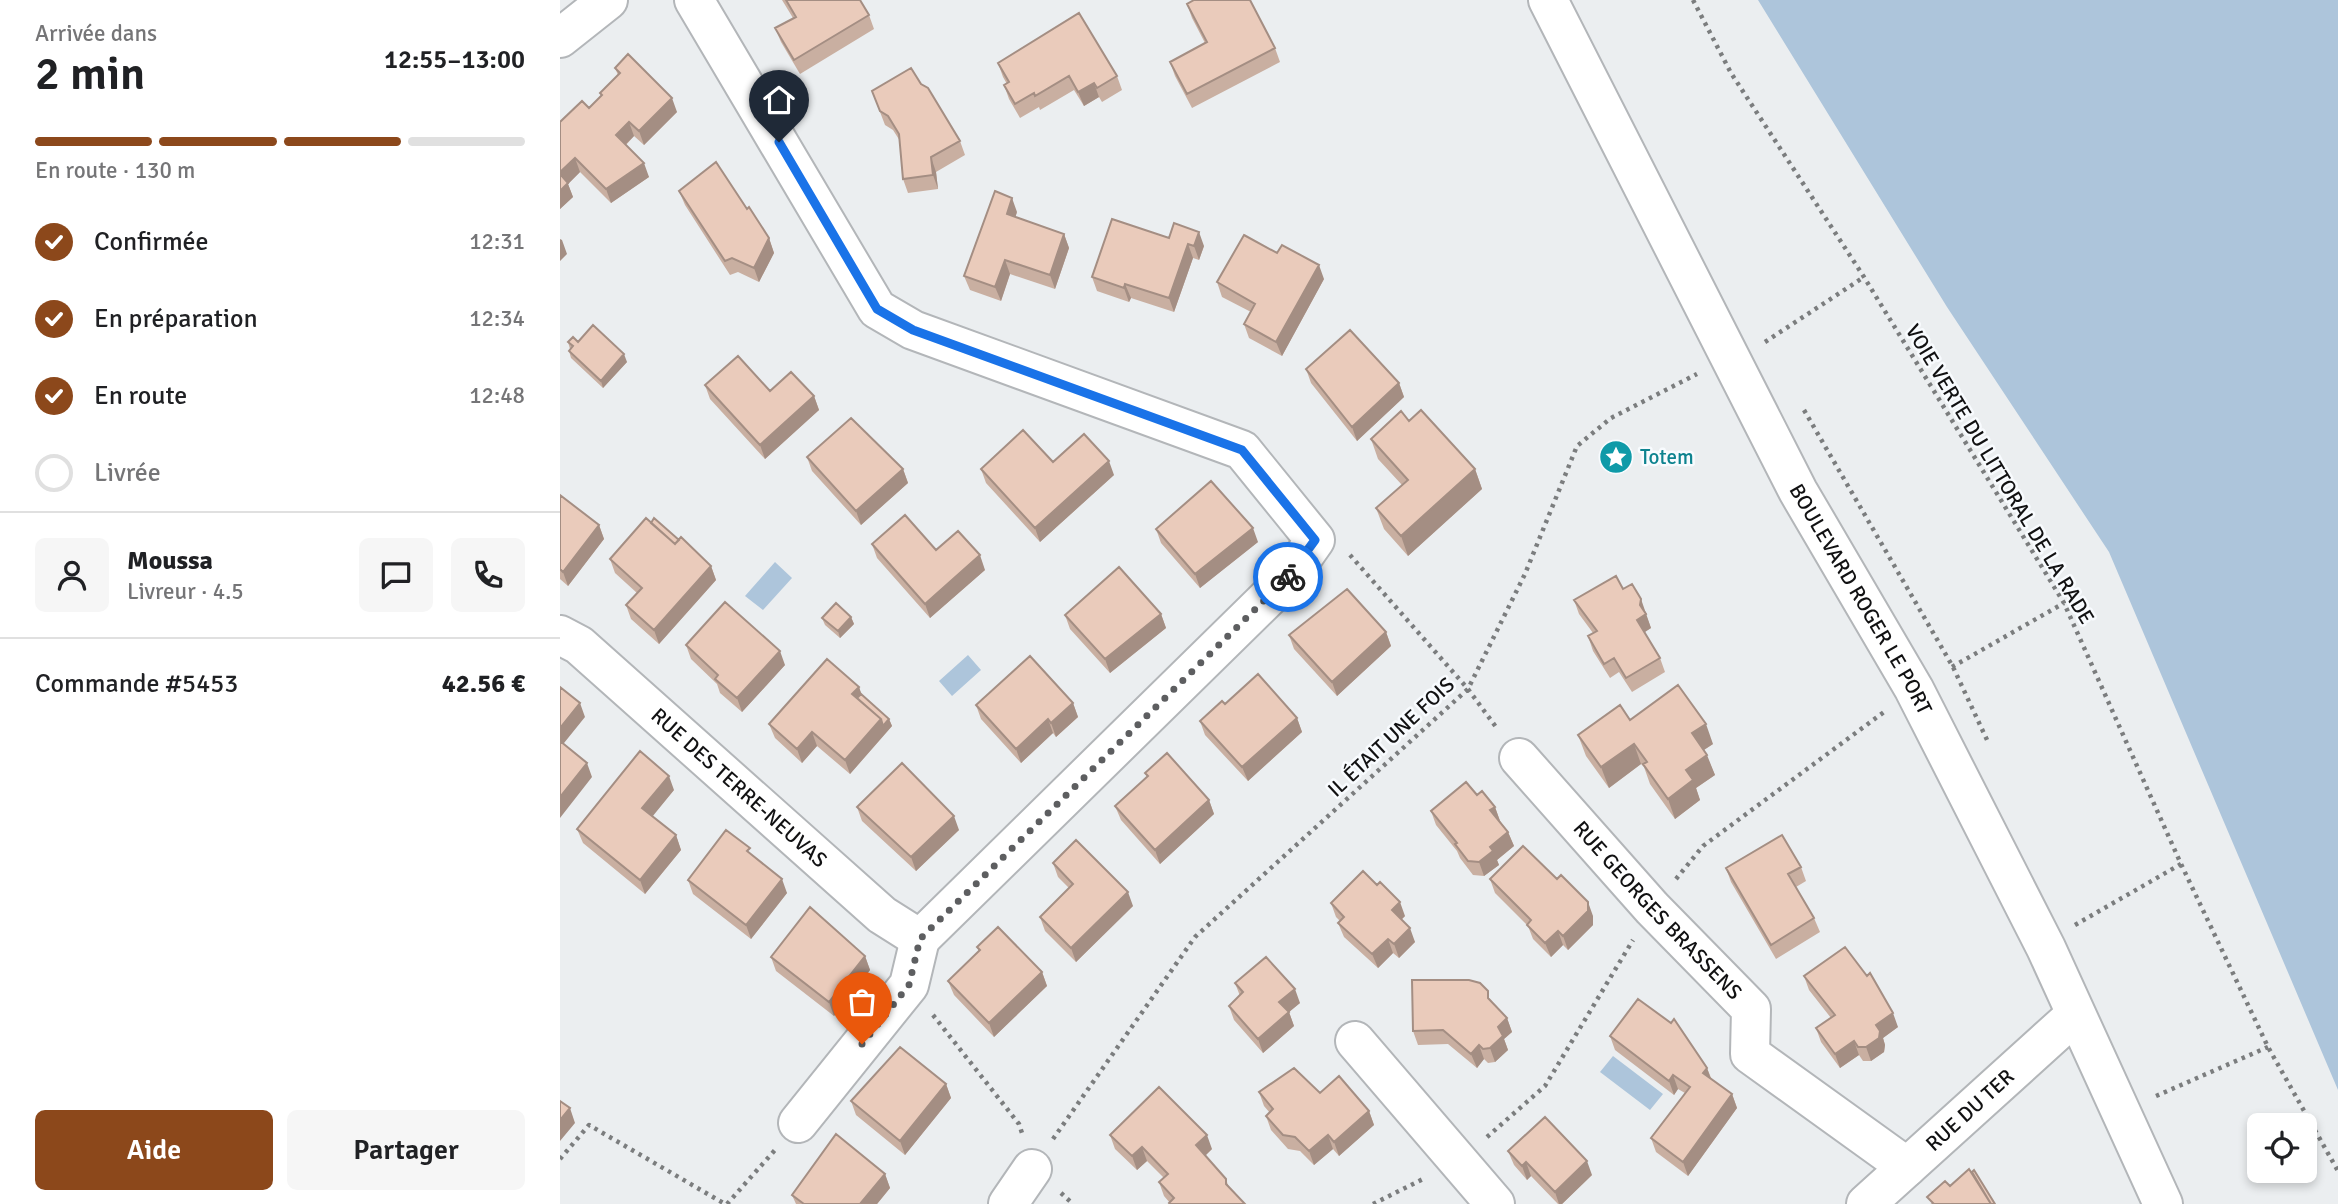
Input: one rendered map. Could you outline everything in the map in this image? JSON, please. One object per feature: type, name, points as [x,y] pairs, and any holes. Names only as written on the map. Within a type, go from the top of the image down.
[{"type":"street","points":[[560,38],[608,0]]},
{"type":"street","points":[[694,0],[877,309],[913,330],[1242,450],[1315,540],[1289,576],[920,939],[909,985],[798,1123]]},
{"type":"street","name":"BOULEVARD ROGER LE PORT","points":[[1548,0],[1728,358],[1798,491],[1914,690],[2046,948],[2163,1204]]},
{"type":"street","name":"RUE DES TERRE-NEUVAS","points":[[560,635],[579,645],[882,915],[920,939]]},
{"type":"street","name":"RUE GEORGES BRASSENS","points":[[1519,758],[1652,908],[1751,1009],[1750,1054],[1907,1167]]},
{"type":"street","name":"RUE DU TER","points":[[1866,1204],[2075,1015]]},
{"type":"street","points":[[1355,1041],[1496,1204]]},
{"type":"street","points":[[1007,1204],[1032,1169]]},
{"type":"path","name":"VOIE VERTE DU LITTORAL DE LA RADE","points":[[1693,0],[1731,73],[1864,277],[2064,603],[2181,864],[2268,1047],[2338,1171]]},
{"type":"path","name":"IL ÉTAIT UNE FOIS","points":[[1032,1169],[1195,937],[1468,690],[1525,574],[1577,446],[1611,418],[1728,358],[1763,344],[1864,277]]},
{"type":"path","points":[[1315,540],[1344,548],[1468,690],[1519,758]]},
{"type":"path","points":[[1914,690],[2064,603]]},
{"type":"path","points":[[2046,948],[2075,925],[2181,864]]},
{"type":"path","points":[[909,985],[1019,1124]]},
{"type":"path","points":[[2122,1115],[2155,1096],[2268,1047]]},
{"type":"path","points":[[560,1159],[589,1125],[726,1204],[798,1123]]},
{"type":"water","points":[[1758,0],[2338,0],[2338,1090],[2109,552],[1947,307]]},
{"type":"water","points":[[775,562],[792,578],[763,610],[745,596]]},
{"type":"water","points":[[968,655],[981,670],[952,696],[939,681]]},
{"type":"water","points":[[1613,1056],[1663,1094],[1650,1110],[1600,1072]]},
{"type":"building","points":[[786,0],[860,0],[869,15],[794,60],[775,28],[796,17]]},
{"type":"building","points":[[1194,0],[1250,0],[1275,48],[1187,94],[1170,62],[1207,42],[1187,4]]},
{"type":"building","points":[[1079,13],[1117,76],[1097,88],[1094,83],[1078,92],[1069,76],[1035,96],[1034,93],[1015,104],[1004,85],[1009,82],[998,63]]},
{"type":"building","points":[[628,54],[672,98],[639,131],[629,122],[616,135],[644,163],[606,189],[575,158],[560,172],[560,122],[582,101],[589,108],[602,95],[600,93],[620,73],[615,68]]},
{"type":"building","points":[[911,68],[921,84],[928,88],[960,141],[931,157],[933,175],[903,179],[899,134],[888,116],[880,111],[872,91]]},
{"type":"building","points":[[716,162],[769,238],[754,268],[732,258],[725,261],[679,191]]},
{"type":"building","points":[[560,174],[568,183],[560,191]]},
{"type":"building","points":[[995,191],[1012,198],[1007,214],[1064,234],[1050,275],[1005,260],[995,287],[964,276]]},
{"type":"building","points":[[1112,219],[1169,238],[1174,223],[1199,232],[1194,246],[1188,244],[1169,298],[1125,284],[1124,288],[1092,277]]},
{"type":"building","points":[[1244,235],[1277,253],[1282,245],[1319,265],[1276,342],[1244,324],[1255,304],[1217,282]]},
{"type":"building","points":[[593,325],[624,354],[601,381],[569,351],[573,346],[568,342],[573,337],[578,342]]},
{"type":"building","points":[[1350,330],[1399,383],[1352,427],[1306,369]]},
{"type":"building","points":[[738,356],[770,391],[791,372],[814,396],[760,445],[705,385]]},
{"type":"building","points":[[1421,410],[1475,469],[1401,536],[1376,508],[1408,480],[1371,439],[1401,411],[1409,421]]},
{"type":"building","points":[[851,418],[903,469],[856,511],[807,457]]},
{"type":"building","points":[[1023,430],[1053,462],[1084,434],[1109,461],[1035,528],[981,469]]},
{"type":"building","points":[[1211,481],[1253,528],[1195,574],[1156,529]]},
{"type":"building","points":[[560,495],[599,525],[563,572],[560,569]]},
{"type":"building","points":[[905,515],[936,550],[958,531],[980,555],[925,604],[872,544]]},
{"type":"building","points":[[646,518],[675,544],[681,537],[711,566],[654,630],[626,605],[642,588],[610,559]]},
{"type":"building","points":[[654,518],[679,540],[675,544],[651,523]]},
{"type":"building","points":[[1119,567],[1161,614],[1105,659],[1065,615]]},
{"type":"building","points":[[1616,576],[1623,589],[1632,584],[1641,599],[1640,605],[1646,614],[1637,620],[1660,658],[1626,678],[1614,658],[1604,664],[1588,636],[1597,631],[1574,600]]},
{"type":"building","points":[[1347,589],[1386,632],[1332,682],[1289,635]]},
{"type":"building","points":[[725,602],[780,651],[737,698],[715,679],[718,675],[686,645]]},
{"type":"building","points":[[836,603],[851,617],[838,631],[822,618]]},
{"type":"building","points":[[1030,656],[1073,703],[1051,723],[1048,719],[1016,749],[976,705]]},
{"type":"building","points":[[827,659],[859,687],[852,694],[881,719],[845,760],[812,732],[797,749],[769,724]]},
{"type":"building","points":[[1258,674],[1297,718],[1242,767],[1200,721],[1222,701],[1225,704]]},
{"type":"building","points":[[1678,685],[1706,724],[1692,733],[1707,755],[1686,770],[1693,780],[1668,799],[1643,764],[1647,762],[1634,744],[1601,767],[1578,735],[1620,705],[1630,720]]},
{"type":"building","points":[[560,687],[580,703],[560,728]]},
{"type":"building","points":[[861,694],[889,719],[883,726],[881,719],[857,698]]},
{"type":"building","points":[[560,741],[587,763],[560,797]]},
{"type":"building","points":[[640,751],[669,776],[642,808],[676,835],[640,880],[577,829]]},
{"type":"building","points":[[1167,753],[1209,800],[1155,850],[1115,806],[1148,776],[1145,773]]},
{"type":"building","points":[[902,763],[954,816],[911,857],[857,807]]},
{"type":"building","points":[[1466,782],[1477,795],[1482,791],[1495,807],[1490,810],[1508,832],[1490,847],[1493,851],[1479,862],[1468,861],[1431,811]]},
{"type":"building","points":[[726,830],[750,848],[747,851],[782,879],[746,925],[688,880]]},
{"type":"building","points":[[1782,835],[1801,867],[1788,874],[1814,918],[1771,945],[1726,868]]},
{"type":"building","points":[[1076,840],[1128,892],[1071,948],[1040,917],[1073,884],[1053,863]]},
{"type":"building","points":[[1523,846],[1557,879],[1561,875],[1588,902],[1588,911],[1563,936],[1558,931],[1545,943],[1527,925],[1531,920],[1490,879]]},
{"type":"building","points":[[1363,871],[1377,885],[1380,882],[1400,902],[1392,910],[1410,928],[1394,944],[1388,939],[1372,954],[1338,923],[1344,917],[1331,903]]},
{"type":"building","points":[[810,907],[865,956],[829,1002],[771,957]]},
{"type":"building","points":[[998,927],[1042,972],[989,1023],[948,981],[980,950],[977,947]]},
{"type":"building","points":[[1845,947],[1867,976],[1870,973],[1893,1013],[1876,1025],[1880,1031],[1879,1038],[1866,1047],[1858,1047],[1854,1041],[1835,1054],[1816,1028],[1835,1015],[1804,976]]},
{"type":"building","points":[[1266,957],[1295,989],[1279,1002],[1289,1012],[1258,1039],[1229,1006],[1243,992],[1235,983]]},
{"type":"building","points":[[1412,980],[1469,980],[1480,983],[1488,991],[1488,998],[1507,1018],[1498,1027],[1503,1036],[1490,1048],[1483,1049],[1479,1045],[1471,1054],[1443,1030],[1413,1031]]},
{"type":"building","points":[[1638,999],[1671,1023],[1674,1019],[1707,1068],[1703,1073],[1732,1094],[1683,1162],[1651,1138],[1690,1087],[1673,1075],[1669,1081],[1610,1036]]},
{"type":"building","points":[[900,1047],[946,1084],[900,1141],[851,1101]]},
{"type":"building","points":[[1294,1068],[1320,1093],[1339,1076],[1369,1111],[1334,1142],[1328,1135],[1309,1151],[1295,1137],[1283,1135],[1266,1116],[1273,1109],[1259,1092]]},
{"type":"building","points":[[1159,1087],[1207,1135],[1196,1145],[1245,1204],[1170,1204],[1174,1198],[1159,1182],[1168,1174],[1142,1147],[1132,1156],[1110,1135]]},
{"type":"building","points":[[560,1101],[570,1108],[560,1120]]},
{"type":"building","points":[[1545,1117],[1587,1161],[1555,1192],[1526,1162],[1522,1166],[1508,1151]]},
{"type":"building","points":[[836,1134],[885,1174],[860,1204],[804,1204],[792,1195]]},
{"type":"building","points":[[1969,1169],[1991,1204],[1932,1204],[1927,1197],[1945,1181],[1950,1186]]},
{"type":"building","points":[[1974,1170],[1995,1204],[1991,1204],[1972,1172]]},
{"type":"way so far","points":[[862,1044],[909,985],[920,939],[1288,577]]},
{"type":"place","name":"Totem","points":[[1616,457]]},
{"type":"route","points":[[779,142],[877,309],[913,330],[1242,450],[1315,540],[1288,577]]}]
